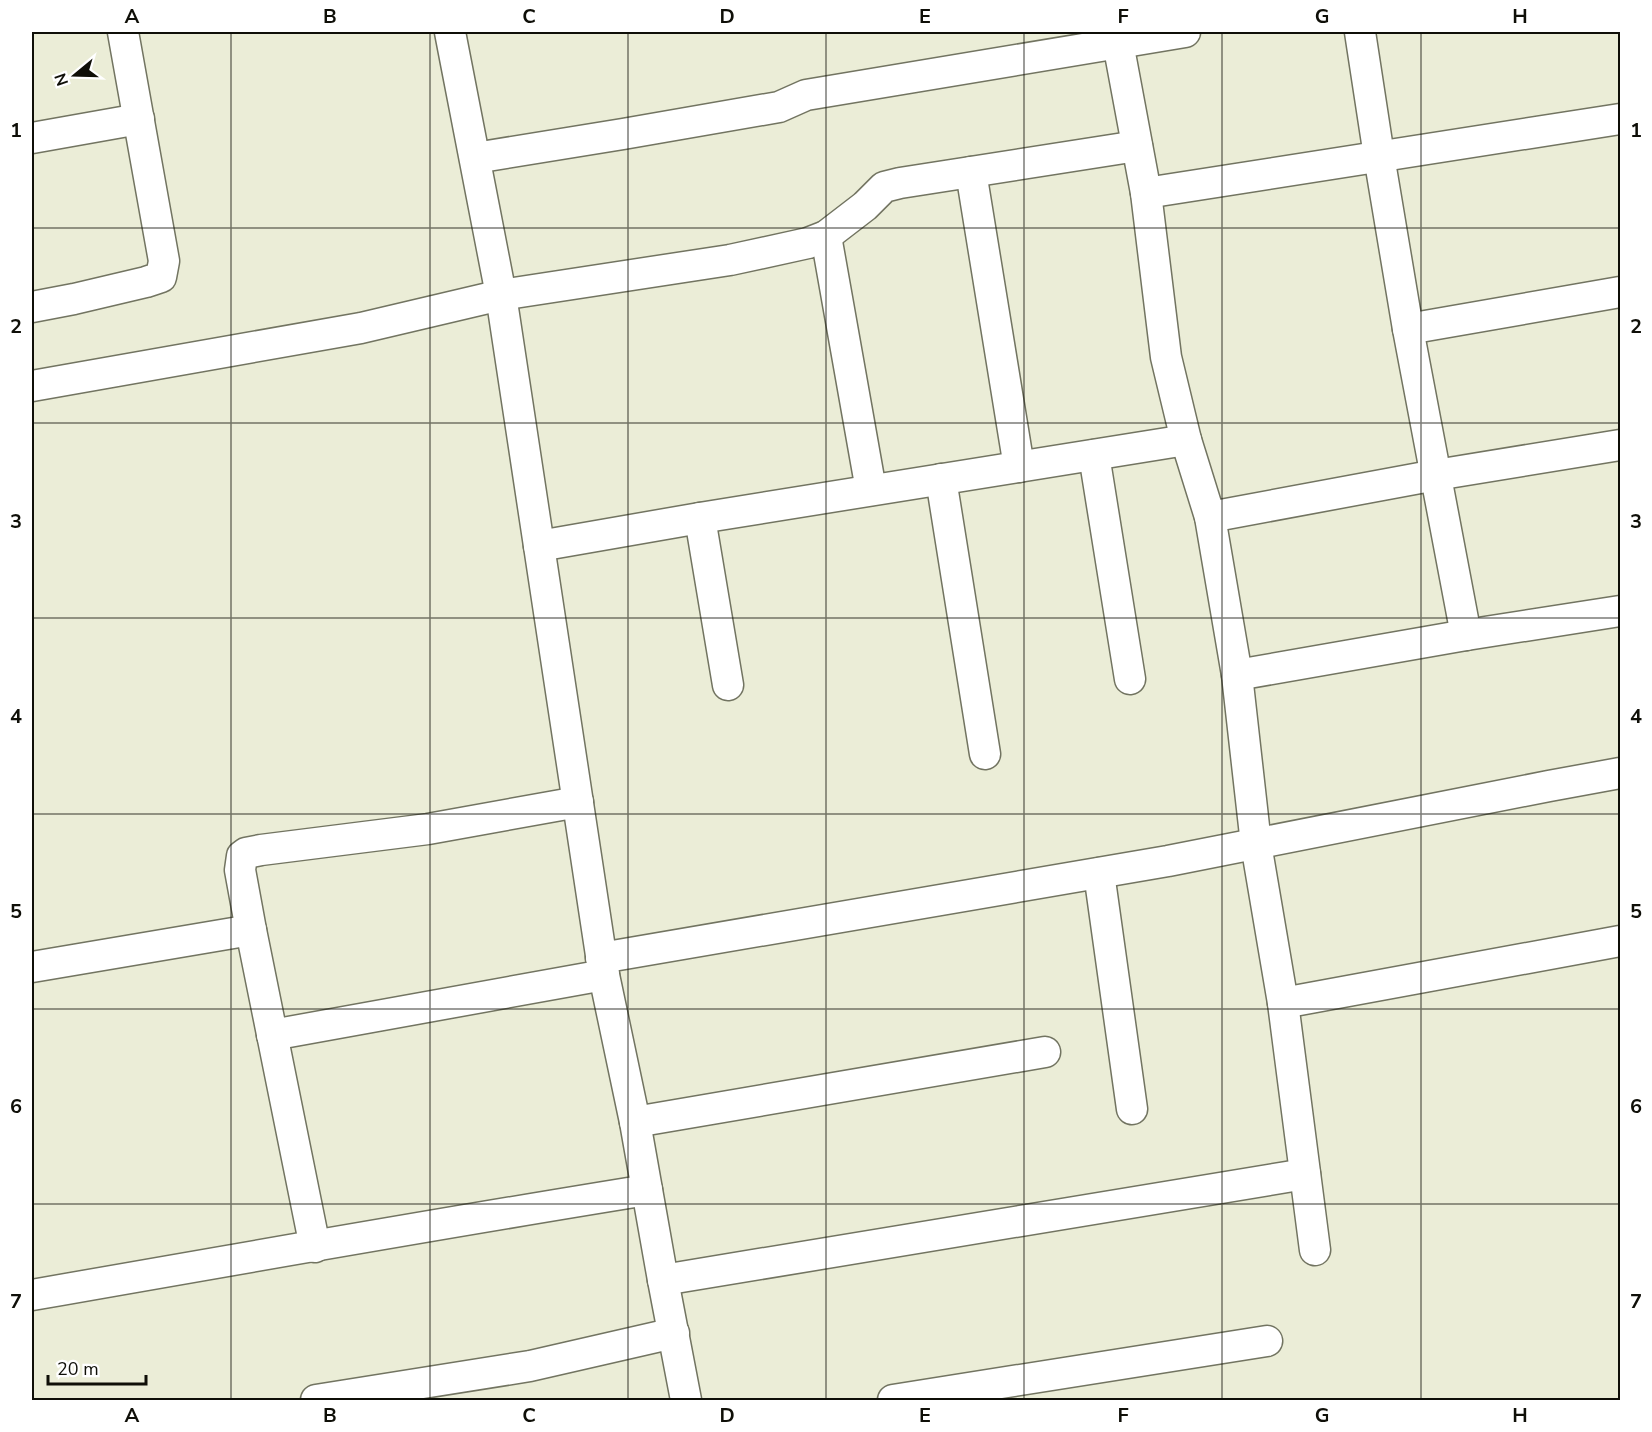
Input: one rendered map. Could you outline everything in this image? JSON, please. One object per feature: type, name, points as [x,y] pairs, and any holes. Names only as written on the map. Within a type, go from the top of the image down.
[{"type":"street","points":[[32,307],[151,281],[161,276],[164,261],[123,32]]},
{"type":"street","points":[[450,32],[501,295],[602,967],[635,1122],[686,1401]]},
{"type":"street","points":[[475,158],[623,135],[779,107],[806,95],[1117,37],[1185,32]]},
{"type":"street","points":[[1360,32],[1408,329],[1466,635]]},
{"type":"street","points":[[1117,37],[1146,193],[1166,357],[1186,440],[1210,517],[1237,675],[1256,844],[1282,1003],[1316,1250]]},
{"type":"street","points":[[32,138],[139,119]]},
{"type":"street","points":[[1146,193],[1620,119]]},
{"type":"street","points":[[32,386],[361,328],[501,295],[730,260],[808,243],[826,236],[865,207],[884,187],[1137,146]]},
{"type":"street","points":[[971,172],[1019,467]]},
{"type":"street","points":[[826,236],[871,490]]},
{"type":"street","points":[[1408,329],[1620,292]]},
{"type":"street","points":[[539,546],[1186,440]]},
{"type":"street","points":[[1210,517],[1436,474],[1620,445]]},
{"type":"street","points":[[1094,455],[1130,679]]},
{"type":"street","points":[[940,479],[985,754]]},
{"type":"street","points":[[700,518],[728,685]]},
{"type":"street","points":[[1237,675],[1620,611]]},
{"type":"street","points":[[272,1035],[602,967],[1620,773]]},
{"type":"street","points":[[315,1247],[251,930],[240,870],[241,857],[243,854],[261,850],[428,829],[578,802]]},
{"type":"street","points":[[1099,873],[1132,1109]]},
{"type":"street","points":[[32,967],[251,930]]},
{"type":"street","points":[[1282,1003],[1620,941]]},
{"type":"street","points":[[635,1122],[1045,1052]]},
{"type":"street","points":[[663,1280],[1305,1174]]},
{"type":"street","points":[[32,1295],[448,1222],[647,1190]]},
{"type":"street","points":[[316,1401],[530,1366],[674,1333]]},
{"type":"street","points":[[893,1401],[1267,1341]]}]
